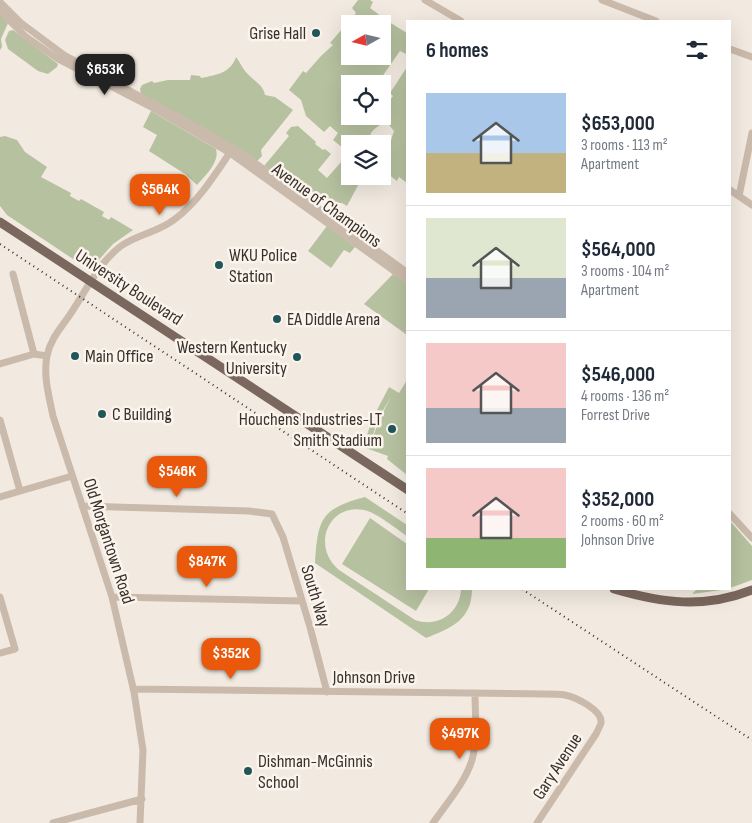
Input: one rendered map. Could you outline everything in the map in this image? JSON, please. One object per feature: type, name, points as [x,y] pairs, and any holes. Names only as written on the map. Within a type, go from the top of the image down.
[{"type":"main road","points":[[0,216],[3,224]]},
{"type":"main road","name":"University Boulevard","points":[[3,224],[406,489]]},
{"type":"main road","points":[[618,590],[654,599],[685,603],[721,600],[752,590]]},
{"type":"street","points":[[425,0],[459,20]]},
{"type":"street","points":[[602,0],[653,20]]},
{"type":"street","points":[[0,2],[20,24],[64,55],[149,100],[231,151]]},
{"type":"street","points":[[0,11],[25,36],[58,59],[231,151]]},
{"type":"street","points":[[731,49],[752,57]]},
{"type":"street","points":[[739,196],[752,133]]},
{"type":"street","name":"Avenue of Champions","points":[[231,151],[406,271]]},
{"type":"street","name":"Avenue of Champions","points":[[231,151],[406,280]]},
{"type":"street","name":"Old Morgantown Road","points":[[140,823],[142,750],[139,718],[112,597],[57,429],[47,390],[47,356],[55,336],[110,256],[130,240],[160,228],[176,219],[202,191],[231,151]]},
{"type":"street","points":[[731,191],[752,205]]},
{"type":"street","points":[[13,274],[34,354]]},
{"type":"street","points":[[0,364],[34,354],[47,356]]},
{"type":"street","points":[[0,420],[20,491]]},
{"type":"street","points":[[0,497],[72,476]]},
{"type":"street","name":"South Way","points":[[82,506],[226,510],[269,513],[273,516],[279,526],[327,692]]},
{"type":"street","points":[[731,515],[752,538]]},
{"type":"street","points":[[0,597],[15,649],[0,653]]},
{"type":"street","points":[[112,597],[302,601]]},
{"type":"street","name":"Johnson Drive","points":[[133,689],[476,693],[568,696],[583,702],[596,711],[601,719],[600,724]]},
{"type":"street","points":[[433,823],[462,780],[472,760],[476,693]]},
{"type":"street","name":"Gary Avenue","points":[[538,823],[596,734],[600,724]]},
{"type":"street","points":[[53,823],[142,799]]},
{"type":"green space","points":[[358,0],[370,0],[373,2],[370,8],[380,15],[354,15],[356,13],[352,8]]},
{"type":"green space","points":[[0,15],[8,23],[1,39],[2,47],[0,50]]},
{"type":"green space","points":[[391,23],[406,32],[406,54],[400,51],[391,64]]},
{"type":"green space","points":[[13,30],[58,64],[57,67],[48,74],[38,71],[8,49],[5,40],[9,31]]},
{"type":"green space","points":[[341,30],[341,65],[390,65],[383,75],[341,75],[341,125],[380,125],[371,135],[341,135],[341,146],[333,140],[338,133],[330,126],[324,132],[306,116],[301,100],[289,90],[303,71],[306,73],[333,45],[330,43]]},
{"type":"green space","points":[[236,57],[245,71],[260,85],[265,95],[275,97],[293,110],[261,150],[262,156],[257,161],[141,94],[140,89],[142,85],[152,81],[154,83],[168,80],[190,80],[191,75],[200,76],[201,78],[212,76],[231,67]]},
{"type":"green space","points":[[406,69],[406,182],[399,177],[397,181],[391,176],[391,140],[394,131],[389,125],[391,125],[391,99],[393,96],[391,91]]},
{"type":"green space","points":[[151,111],[216,149],[217,154],[214,164],[197,185],[185,174],[149,151],[157,135],[143,127]]},
{"type":"green space","points":[[298,126],[316,142],[315,144],[331,154],[318,170],[327,178],[341,162],[341,185],[358,185],[347,206],[342,203],[335,203],[331,209],[332,214],[303,185],[264,166],[289,136],[286,133],[291,127]]},
{"type":"green space","points":[[5,136],[17,140],[25,152],[47,167],[41,177],[71,193],[70,196],[79,201],[81,199],[104,212],[102,216],[109,220],[111,217],[133,230],[113,244],[96,263],[88,266],[82,265],[7,215],[0,206],[0,137]]},
{"type":"green space","points":[[327,226],[355,247],[350,253],[344,250],[331,268],[308,251]]},
{"type":"green space","points":[[393,274],[406,283],[406,334],[364,304]]},
{"type":"green space","name":"Houchens Industries-LT Smith Stadium","points":[[406,382],[406,474],[387,459],[388,456],[363,447],[371,423],[376,425],[371,442],[380,418],[391,397],[382,412],[377,410],[389,387],[399,393]]},
{"type":"green space","points":[[365,497],[406,524],[406,535],[368,511],[351,510],[341,513],[333,520],[325,539],[326,550],[331,561],[339,570],[415,620],[424,622],[432,622],[446,616],[457,605],[461,590],[472,590],[468,608],[458,621],[452,626],[426,638],[315,563],[318,535],[325,518],[331,511],[350,501]]},
{"type":"green space","points":[[370,518],[406,543],[406,590],[428,590],[416,611],[342,564]]},
{"type":"green space","points":[[731,522],[752,546],[752,580],[731,588]]},
{"type":"green space","points":[[696,590],[722,590],[692,594]]},
{"type":"railway","points":[[0,244],[406,513]]},
{"type":"railway","points":[[524,590],[752,740]]},
{"type":"place","name":"Grise Hall","points":[[316,33]]},
{"type":"place","name":"WKU Police Station","points":[[219,265]]},
{"type":"place","name":"EA Diddle Arena","points":[[277,319]]},
{"type":"place","name":"Main Office","points":[[75,356]]},
{"type":"place","name":"Western Kentucky University","points":[[297,357]]},
{"type":"place","name":"C Building","points":[[102,414]]},
{"type":"place","name":"Houchens Industries-LT Smith Stadium","points":[[392,429]]},
{"type":"place","name":"Dishman-McGinnis School","points":[[248,771]]}]
